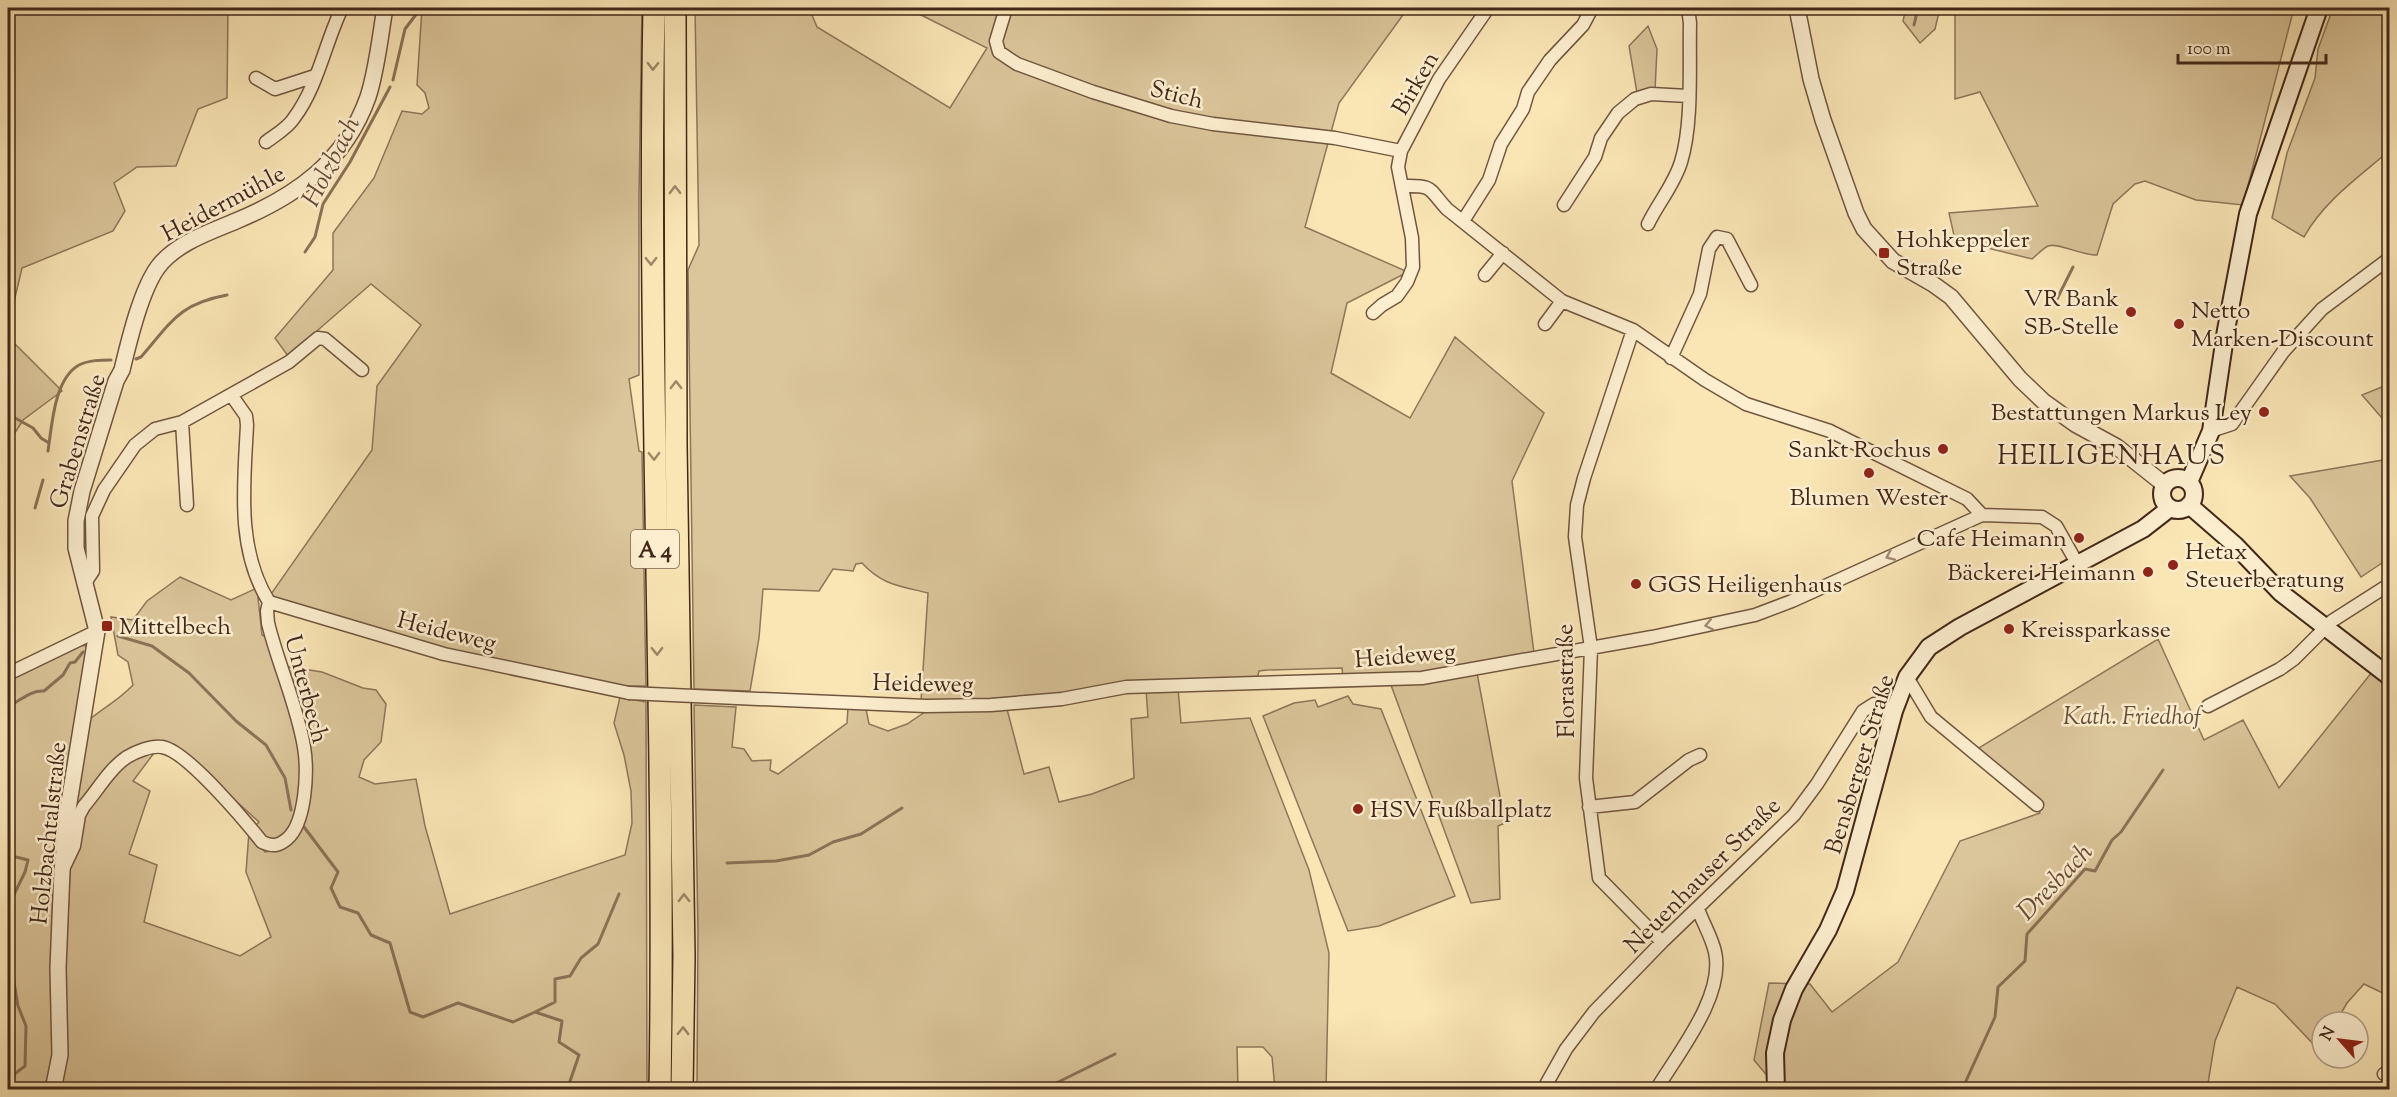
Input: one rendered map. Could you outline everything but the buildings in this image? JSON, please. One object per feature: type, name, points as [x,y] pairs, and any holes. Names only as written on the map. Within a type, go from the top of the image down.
[{"type":"highway","name":"A 4","points":[[654,8],[651,244],[661,857],[660,1089]]},
{"type":"highway","name":"A 4","points":[[675,8],[676,444],[684,956],[682,1089]]},
{"type":"main road","points":[[2189,482],[2211,431],[2227,320],[2248,214],[2319,8]]},
{"type":"main road","points":[[2177,478],[2189,482],[2194,491],[2189,505],[2180,510],[2170,508],[2163,499],[2165,485],[2177,478]]},
{"type":"main road","points":[[2189,505],[2235,545],[2281,593],[2390,677]]},
{"type":"main road","name":"Bensberger Straße","points":[[1776,1089],[1775,1053],[1782,1020],[1794,989],[1828,930],[1845,891],[1894,711],[1907,677],[1929,647],[1960,627],[2143,529],[2170,508]]},
{"type":"street","points":[[266,142],[293,120],[308,96],[332,28],[342,8]]},
{"type":"street","name":"Heidermühle","points":[[128,347],[151,278],[165,259],[188,243],[265,209],[302,187],[320,172],[336,153],[352,130],[368,97],[385,8]]},
{"type":"street","name":"Stich","points":[[1006,8],[996,41],[999,51],[1017,64],[1093,92],[1197,122],[1335,138],[1401,152]]},
{"type":"street","name":"Birken","points":[[1373,314],[1397,296],[1407,282],[1413,267],[1412,238],[1398,168],[1401,152],[1439,79],[1488,8]]},
{"type":"street","points":[[1463,221],[1489,180],[1501,144],[1523,109],[1528,92],[1550,60],[1584,25],[1592,8]]},
{"type":"street","points":[[1648,224],[1681,163],[1686,142],[1690,23],[1688,8]]},
{"type":"street","points":[[1797,8],[1811,79],[1823,120],[1856,213],[1864,229],[1893,261],[1951,297],[2020,378],[2043,401],[2075,424],[2117,447],[2165,485]]},
{"type":"street","points":[[256,78],[275,89],[315,76]]},
{"type":"street","points":[[1564,205],[1595,157],[1601,138],[1618,113],[1635,99],[1651,94],[1688,96]]},
{"type":"street","points":[[1403,186],[1429,188],[1447,209],[1562,301],[1633,330],[1671,358],[1746,404],[1837,435],[1966,499],[1982,514],[2042,517],[2050,521],[2056,526],[2078,565]]},
{"type":"street","points":[[1671,358],[1700,294],[1709,249],[1717,237],[1727,239],[1751,285]]},
{"type":"street","points":[[1485,275],[1503,253]]},
{"type":"street","points":[[2211,431],[2232,424],[2283,351],[2322,309],[2390,258]]},
{"type":"street","points":[[1545,324],[1562,301]]},
{"type":"street","name":"Florastraße","points":[[1633,330],[1584,478],[1574,524],[1591,648],[1586,778],[1599,878],[1662,942]]},
{"type":"street","points":[[85,583],[93,571],[92,516],[104,490],[135,445],[145,436],[155,429],[182,422],[207,406],[232,396],[289,362],[318,338],[326,339],[362,370]]},
{"type":"street","name":"Grabenstraße","points":[[85,583],[76,548],[76,521],[82,491],[128,347]]},
{"type":"street","points":[[232,396],[246,416],[245,534],[252,567],[267,599]]},
{"type":"street","points":[[182,422],[187,505]]},
{"type":"street","name":"Heideweg","points":[[267,599],[444,654],[629,693],[926,706],[1030,704],[1126,687],[1422,678],[1591,648],[1755,615],[1982,514]]},
{"type":"street","name":"Holzbachtalstraße","points":[[53,1089],[60,1055],[58,969],[62,871],[68,809],[95,656],[97,631],[85,583]]},
{"type":"street","points":[[2208,706],[2280,669],[2332,621],[2390,584]]},
{"type":"street","name":"Unterbech","points":[[62,871],[74,846],[79,815],[84,806],[126,757],[146,749],[162,747],[177,752],[224,796],[262,842],[270,846],[280,845],[293,834],[301,818],[304,793],[304,748],[268,623],[267,599]]},
{"type":"street","points":[[8,674],[97,631]]},
{"type":"street","points":[[1907,677],[1931,717],[2037,805]]},
{"type":"street","name":"Neuenhauser Straße","points":[[1543,1089],[1566,1049],[1594,1012],[1662,942],[1794,815],[1868,706],[1874,704],[1894,711]]},
{"type":"street","points":[[1589,807],[1635,802],[1689,760],[1700,755]]},
{"type":"street","points":[[1656,1089],[1708,1004],[1716,982],[1715,951],[1698,909]]},
{"type":"green space","points":[[8,8],[228,8],[227,98],[198,109],[176,166],[137,167],[114,183],[125,211],[113,231],[22,268],[8,327]]},
{"type":"green space","points":[[422,8],[642,8],[639,375],[629,379],[639,451],[642,452],[646,686],[617,686],[451,651],[278,600],[271,594],[372,450],[377,386],[421,325],[371,284],[288,356],[275,338],[333,270],[333,233],[374,178],[402,111],[422,114],[429,108],[425,93],[417,85]]},
{"type":"green space","points":[[695,8],[809,8],[817,27],[950,108],[987,48],[907,8],[1408,8],[1339,103],[1305,227],[1408,272],[1347,303],[1331,373],[1410,418],[1455,337],[1544,413],[1512,481],[1534,653],[1395,677],[1343,677],[1342,668],[1267,670],[1259,671],[1257,679],[1071,693],[1028,699],[921,701],[928,593],[884,580],[862,563],[856,564],[853,571],[833,569],[819,591],[763,589],[759,638],[750,691],[694,689],[688,270],[699,245]]},
{"type":"green space","points":[[1906,8],[1940,8],[1935,29],[1920,43],[1903,21]]},
{"type":"green space","points":[[1955,8],[2294,8],[2243,205],[2196,200],[2145,181],[2135,184],[2113,204],[2097,255],[2052,245],[2046,247],[2032,259],[1955,240],[1949,213],[2038,206],[1980,92],[1955,99]]},
{"type":"green space","points":[[2333,8],[2389,8],[2389,151],[2321,212],[2304,237],[2272,218],[2287,153],[2315,78],[2318,49]]},
{"type":"green space","points":[[1648,26],[1657,49],[1655,90],[1637,93],[1629,46]]},
{"type":"green space","points":[[8,337],[62,391],[23,420],[8,444]]},
{"type":"green space","points":[[2389,384],[2389,426],[2362,395]]},
{"type":"green space","points":[[2389,459],[2389,561],[2388,559],[2361,577],[2310,498],[2290,476]]},
{"type":"green space","points":[[180,577],[231,600],[257,588],[262,635],[278,643],[284,666],[322,672],[363,688],[376,690],[386,704],[381,742],[364,760],[359,777],[375,784],[416,779],[425,826],[450,914],[625,855],[632,823],[631,791],[624,755],[614,723],[620,697],[646,702],[647,1089],[60,1090],[75,810],[90,719],[133,685],[128,662],[118,655],[111,617],[133,620],[147,601]],"holes":[[[163,741],[174,745],[259,822],[254,827],[265,839],[281,839],[293,828],[299,833],[283,849],[265,852],[249,832],[246,872],[271,937],[240,956],[144,922],[157,865],[129,854],[150,791],[133,781]]]},
{"type":"green space","name":"Kath. Friedhof","points":[[2158,639],[2204,740],[2243,720],[2279,788],[2372,672],[2389,686],[2389,996],[2364,984],[2343,1010],[2310,1010],[2310,1041],[2275,1004],[2237,987],[2215,1041],[2207,1089],[1776,1089],[1754,1060],[1769,983],[1810,984],[1832,1012],[1898,962],[1960,841],[2040,813],[2036,800],[1977,749]]},
{"type":"green space","points":[[79,645],[87,646],[90,650],[79,714],[55,1055],[47,1089],[8,1089],[8,679]]},
{"type":"green space","points":[[1477,673],[1505,823],[1498,826],[1500,899],[1471,903],[1391,685]]},
{"type":"green space","points":[[1178,688],[1181,723],[1250,718],[1309,870],[1329,953],[1326,1089],[1275,1089],[1272,1057],[1263,1047],[1237,1047],[1238,1089],[697,1089],[698,930],[694,705],[736,707],[732,747],[744,749],[752,761],[771,760],[770,770],[778,774],[847,723],[848,707],[866,709],[869,724],[888,731],[907,724],[931,708],[1007,709],[1024,774],[1049,767],[1059,802],[1092,794],[1134,778],[1131,719],[1148,717],[1146,690]]},
{"type":"green space","name":"HSV Fußballplatz","points":[[1348,696],[1353,704],[1381,709],[1455,896],[1379,926],[1348,931],[1263,716],[1294,703],[1315,700],[1318,707]]},
{"type":"waterway","name":"Holzbach","points":[[393,80],[405,29],[421,8]]},
{"type":"waterway","points":[[1914,25],[1918,8]]},
{"type":"waterway","name":"Holzbach","points":[[305,252],[315,237],[323,204],[350,162],[390,87]]},
{"type":"waterway","points":[[2054,305],[2073,267]]},
{"type":"waterway","name":"Holzbach","points":[[136,359],[141,357],[169,324],[187,309],[198,303],[227,295]]},
{"type":"waterway","name":"Holzbach","points":[[48,451],[53,416],[64,381],[79,365],[91,361],[111,360]]},
{"type":"waterway","points":[[8,414],[33,428],[41,438],[49,443]]},
{"type":"waterway","name":"Holzbach","points":[[35,508],[43,480]]},
{"type":"waterway","name":"Holzbach","points":[[8,590],[9,585]]},
{"type":"waterway","points":[[118,636],[152,646],[189,673],[236,721],[266,745],[285,778],[291,810]]},
{"type":"waterway","points":[[8,706],[29,694],[44,691],[63,675],[70,663],[75,662],[83,652]]},
{"type":"waterway","name":"Dresbach","points":[[1965,1090],[1966,1081],[1995,1017],[1998,987],[2025,961],[2027,934],[2085,869],[2095,871],[2112,840],[2121,832],[2163,770]]},
{"type":"waterway","points":[[727,863],[776,861],[809,855],[833,842],[861,834],[902,808]]},
{"type":"waterway","points":[[304,827],[338,872],[331,888],[340,907],[358,913],[371,935],[390,943],[410,1012],[423,1017],[458,1003],[513,1022],[535,1012],[562,1021],[559,1042],[579,1055],[567,1090]]},
{"type":"waterway","name":"Holzbach","points":[[8,855],[28,860],[25,872],[8,907],[10,956],[18,1006],[26,1026],[25,1066],[8,1079]]},
{"type":"waterway","points":[[535,1012],[555,1002],[555,979],[570,976],[581,958],[598,944],[619,894]]},
{"type":"waterway","points":[[1042,1090],[1115,1054]]},
{"type":"place","name":"Hohkeppeler Straße","points":[[1884,253]]},
{"type":"place","name":"VR Bank SB-Stelle","points":[[2131,312]]},
{"type":"place","name":"Netto Marken-Discount","points":[[2179,324]]},
{"type":"place","name":"Bestattungen Markus Ley","points":[[2264,412]]},
{"type":"place","name":"Sankt Rochus","points":[[1943,449]]},
{"type":"place","name":"Blumen Wester","points":[[1869,473]]},
{"type":"place","name":"Cafe Heimann","points":[[2079,538]]},
{"type":"place","name":"Hetax Steuerberatung","points":[[2173,565]]},
{"type":"place","name":"Bäckerei Heimann","points":[[2148,572]]},
{"type":"place","name":"GGS Heiligenhaus","points":[[1636,584]]},
{"type":"place","name":"Mittelbech","points":[[107,626]]},
{"type":"place","name":"Kreissparkasse","points":[[2009,629]]},
{"type":"place","name":"HSV Fußballplatz","points":[[1358,809]]},
{"type":"district","name":"HEILIGENHAUS","points":[[2112,455]]}]
